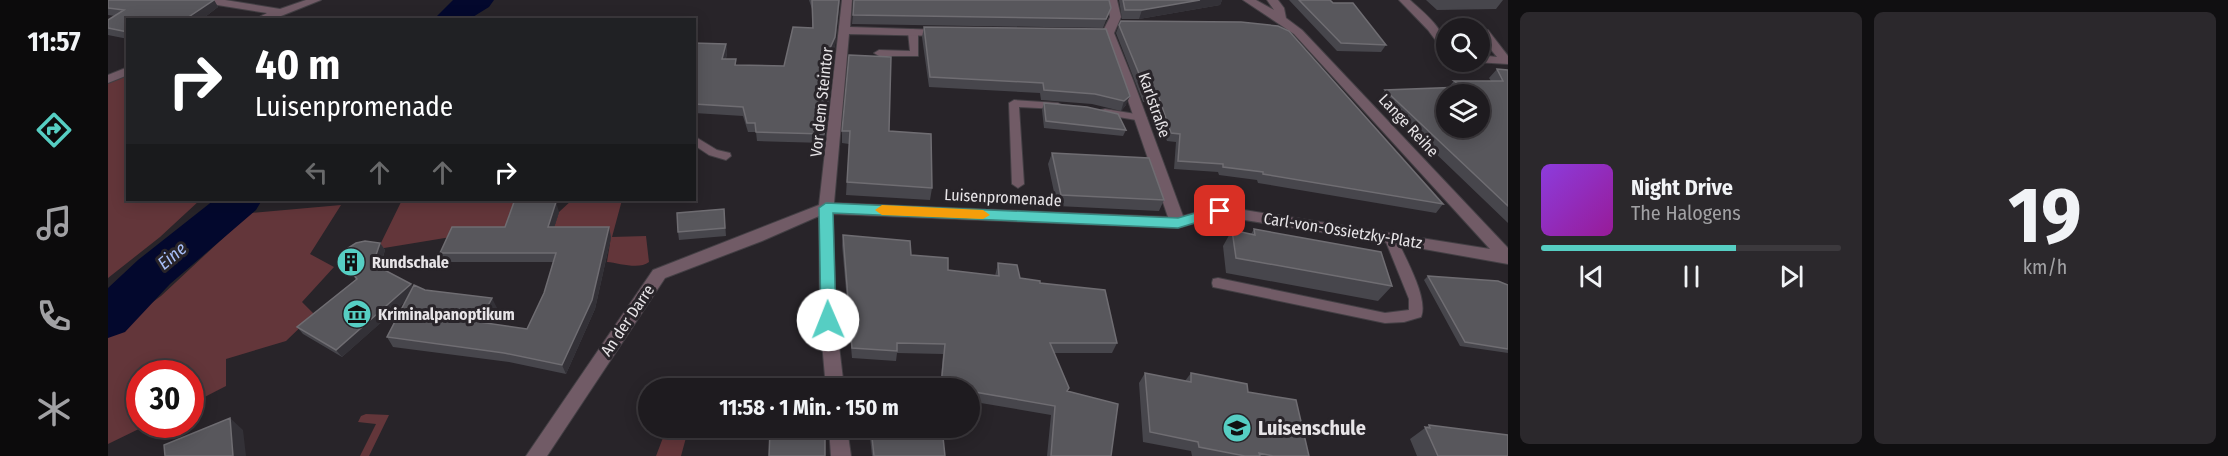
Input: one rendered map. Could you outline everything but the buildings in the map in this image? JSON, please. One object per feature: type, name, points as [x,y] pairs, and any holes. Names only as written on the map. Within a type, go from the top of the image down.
[{"type":"street","points":[[206,0],[278,12]]},
{"type":"street","points":[[264,18],[316,0]]},
{"type":"street","name":"Vor dem Steintor","points":[[834,378],[828,320],[826,208],[847,0]]},
{"type":"street","name":"Karlstraße","points":[[1112,0],[1117,18],[1111,29],[1159,175],[1178,223]]},
{"type":"street","name":"Lange Reihe","points":[[1248,0],[1280,24],[1508,258]]},
{"type":"street","name":"Lange Reihe","points":[[1272,0],[1279,8],[1280,24]]},
{"type":"street","points":[[1404,0],[1436,33]]},
{"type":"street","points":[[1432,28],[1436,28]]},
{"type":"street","points":[[845,30],[956,33]]},
{"type":"street","points":[[1490,40],[1506,61],[1490,60]]},
{"type":"street","points":[[108,78],[126,72]]},
{"type":"street","name":"Luisenpromenade","points":[[826,208],[1178,223]]},
{"type":"street","name":"An der Darre","points":[[536,456],[659,274],[758,237],[796,218],[826,208]]},
{"type":"street","name":"Carl-von-Ossietzky-Platz","points":[[1178,223],[1220,211],[1508,258]]},
{"type":"street","points":[[839,438],[841,456]]},
{"type":"lane","points":[[879,53],[915,54],[912,32]]},
{"type":"lane","points":[[1018,184],[1014,103],[1070,107]]},
{"type":"lane","points":[[1092,109],[1123,117],[1142,118]]},
{"type":"lane","points":[[696,141],[706,149],[726,156]]},
{"type":"lane","points":[[1218,283],[1385,318],[1404,317],[1416,313],[1416,299],[1390,237]]},
{"type":"shaded area","points":[[126,71],[126,201],[199,201],[160,237],[108,278],[108,79]]},
{"type":"shaded area","points":[[402,201],[515,201],[518,212],[509,237],[457,236],[378,249]]},
{"type":"shaded area","points":[[571,201],[622,201],[612,237],[646,236],[649,262],[634,266],[607,262],[611,237],[551,237],[559,212]]},
{"type":"shaded area","points":[[341,205],[310,254],[334,267],[302,302],[314,314],[286,341],[226,359],[226,386],[204,397],[204,360],[126,360],[126,435],[108,444],[108,335],[161,296],[250,213]]},
{"type":"shaded area","points":[[366,414],[389,415],[369,456],[360,456],[376,424],[358,422],[361,416]]},
{"type":"shaded area","points":[[663,438],[686,438],[681,456],[656,456]]},
{"type":"waterway","name":"Eine","points":[[451,18],[460,9],[478,0]]},
{"type":"waterway","name":"Eine","points":[[108,318],[154,272],[240,201]]},
{"type":"slow traffic","points":[[882,210],[983,215]]},
{"type":"place","name":"Rundschale","points":[[351,262]]},
{"type":"place","name":"Kriminalpanoptikum","points":[[357,314]]},
{"type":"place","name":"Luisenschule","points":[[1237,428]]},
{"type":"route","points":[[828,320],[826,208],[1178,223],[1220,211]]}]
